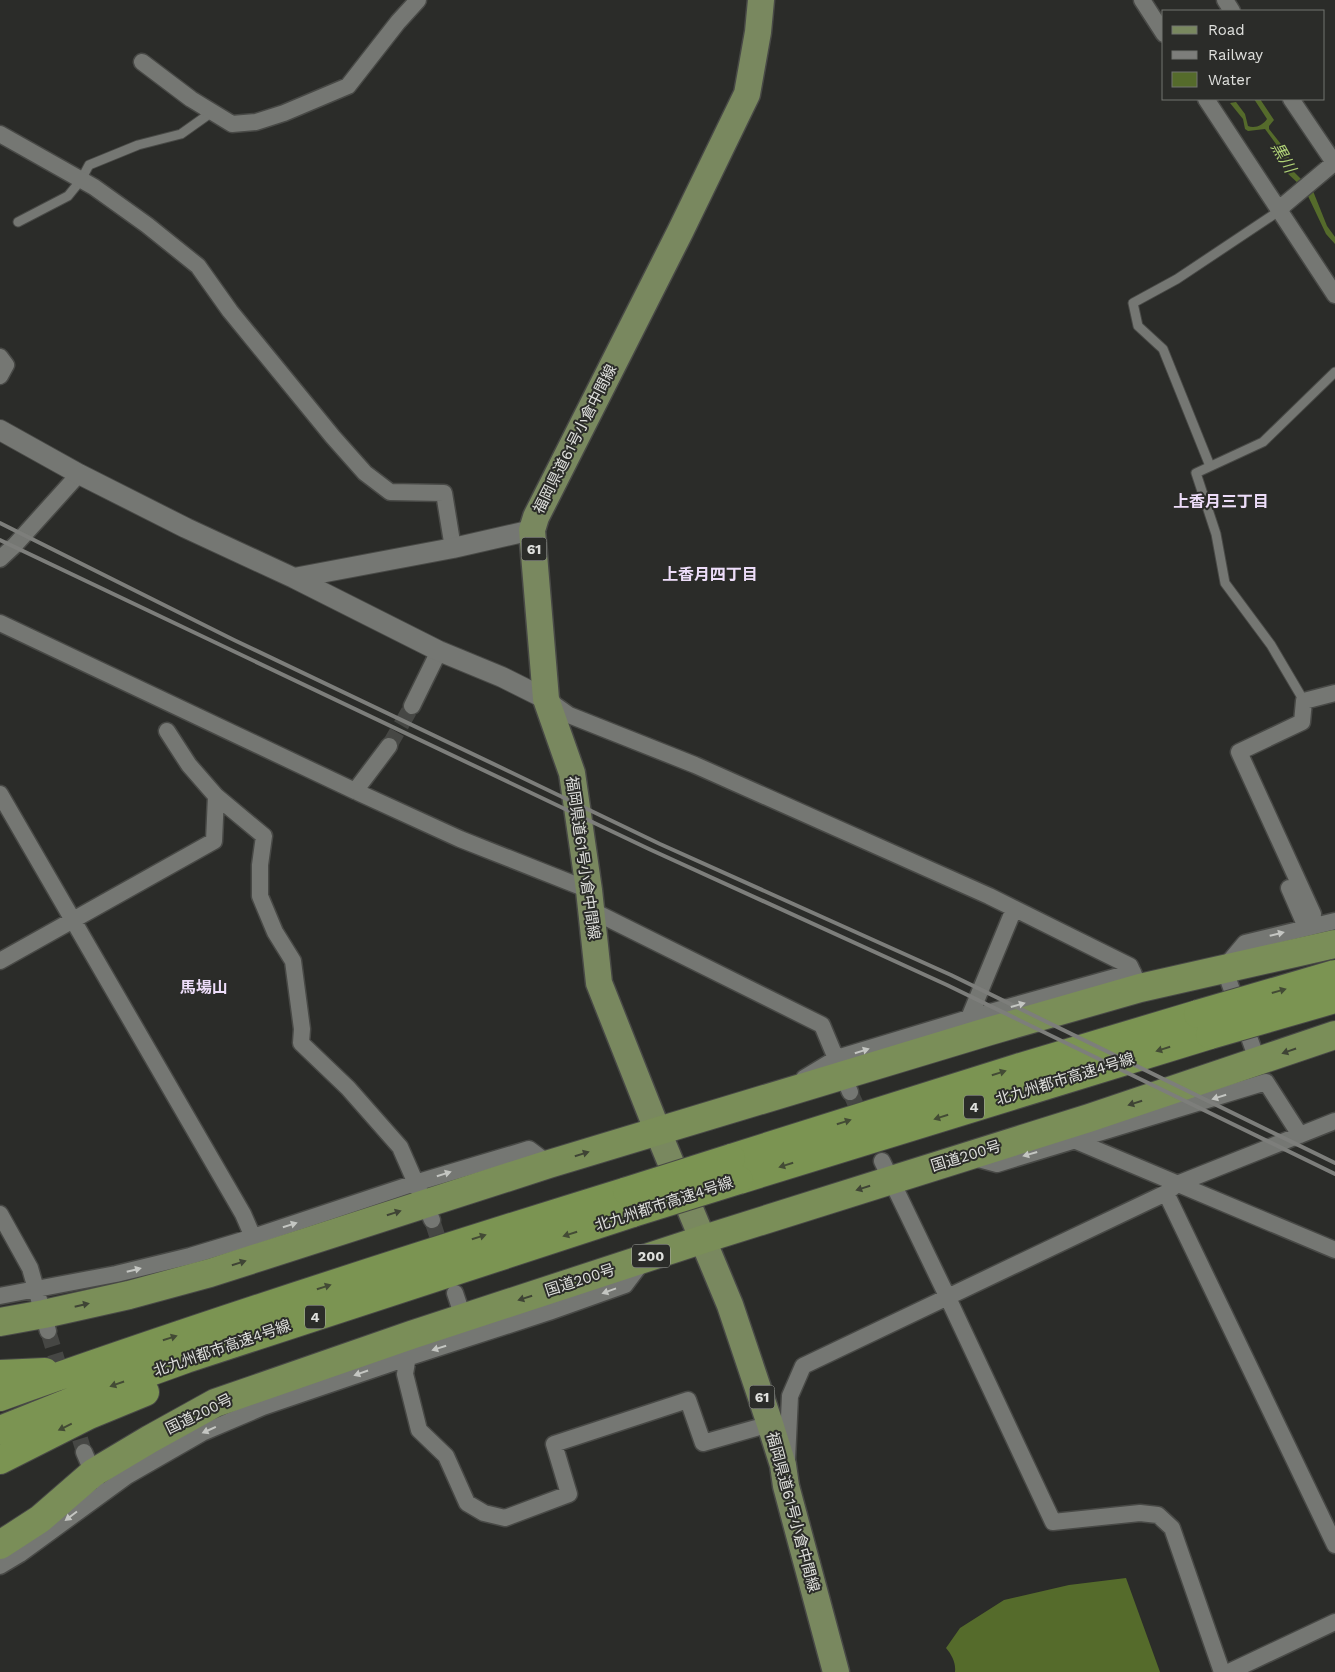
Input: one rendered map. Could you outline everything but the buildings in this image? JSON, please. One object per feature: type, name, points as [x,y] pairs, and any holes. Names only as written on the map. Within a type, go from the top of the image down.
[{"type":"highway","points":[[0,1322],[43,1311],[129,1295],[210,1273],[424,1202],[990,1031],[1136,980],[1224,968],[1333,930]]},
{"type":"highway","name":"北九州都市高速4号線","points":[[0,1397],[408,1259],[630,1202],[1204,1024],[1335,974]]},
{"type":"highway","name":"北九州都市高速4号線","points":[[1204,1024],[1335,999]]},
{"type":"highway","name":"国道200号","points":[[0,1545],[40,1519],[93,1473],[215,1403],[467,1328],[644,1259],[704,1239],[886,1170],[967,1156],[1098,1115],[1262,1072],[1331,1039]]},
{"type":"highway","name":"北九州都市高速4号線","points":[[0,1430],[100,1390],[186,1359],[418,1283],[630,1202]]},
{"type":"highway","points":[[0,1460],[89,1415],[418,1283]]},
{"type":"highway","points":[[0,1374],[45,1372],[91,1365]]},
{"type":"main road","name":"福岡県道61号小倉中間線","points":[[761,0],[758,32],[747,94],[684,224],[536,516],[532,530],[546,699],[572,773],[590,900],[599,983],[733,1314],[783,1465],[786,1486],[836,1672]]},
{"type":"street","points":[[142,62],[191,99],[232,124],[256,122],[284,113],[348,86],[398,22],[418,0]]},
{"type":"street","points":[[1142,0],[1162,31]]},
{"type":"street","points":[[1207,100],[1282,208],[1335,295]]},
{"type":"street","points":[[1282,208],[1332,166],[1292,100]]},
{"type":"street","points":[[0,134],[94,187],[147,225],[198,266],[236,318],[333,437],[365,473],[390,492],[444,493],[453,548]]},
{"type":"street","points":[[0,357],[6,365],[0,376]]},
{"type":"street","points":[[0,430],[79,474],[186,528],[294,578],[439,651],[502,677],[546,699],[568,715],[695,765],[1014,908],[1130,966],[1136,980],[969,1018],[843,1075],[822,1025],[590,900],[0,623]]},
{"type":"street","points":[[0,559],[79,474]]},
{"type":"street","points":[[294,578],[453,548],[532,530]]},
{"type":"street","points":[[412,706],[439,651]]},
{"type":"street","points":[[1310,920],[1270,821],[1239,752],[1302,722],[1304,701],[1335,693]]},
{"type":"street","points":[[0,1296],[43,1311],[135,1270],[253,1237],[424,1202],[400,1147],[355,1095],[301,1043],[302,1030],[293,961],[274,932],[260,896],[260,865],[264,836],[216,796],[189,765],[167,731]]},
{"type":"street","points":[[355,791],[389,746]]},
{"type":"street","points":[[0,794],[243,1214],[253,1237]]},
{"type":"street","points":[[0,961],[214,841],[216,796]]},
{"type":"street","points":[[1270,821],[1288,834],[1333,930]]},
{"type":"street","points":[[969,1018],[1014,908]]},
{"type":"street","points":[[1300,1135],[1262,1072],[1224,968],[1245,943],[1310,920],[1333,930]]},
{"type":"street","points":[[967,1156],[997,1164],[1076,1141],[1262,1072]]},
{"type":"street","points":[[786,1486],[790,1396],[803,1366],[948,1298],[1171,1188],[1335,1122]]},
{"type":"street","points":[[1076,1141],[1171,1188],[1335,1250]]},
{"type":"street","points":[[886,1170],[1053,1522],[1140,1513],[1158,1515],[1172,1528],[1222,1672]]},
{"type":"street","points":[[1171,1188],[1335,1545]]},
{"type":"street","points":[[0,1214],[30,1268],[43,1311]]},
{"type":"street","points":[[455,1293],[467,1328]]},
{"type":"street","points":[[409,1346],[405,1374],[419,1430],[446,1456],[467,1503],[484,1513],[505,1518],[569,1494],[554,1444],[688,1400],[703,1442],[770,1424]]},
{"type":"street","points":[[0,1566],[57,1527],[93,1473]]},
{"type":"street","points":[[1229,1672],[1335,1622]]},
{"type":"lane","points":[[18,222],[68,196],[81,180],[89,165],[138,146],[181,134],[212,112]]},
{"type":"lane","points":[[1210,466],[1163,349],[1138,326],[1133,303],[1177,279],[1282,208]]},
{"type":"lane","points":[[1304,701],[1271,645],[1225,582],[1216,534],[1196,473],[1263,442],[1335,372]]},
{"type":"water","name":"黒川","points":[[1255,100],[1261,100],[1274,120],[1269,129],[1288,153],[1292,170],[1313,191],[1327,226],[1335,237],[1335,244],[1326,234],[1308,196],[1301,186],[1285,171],[1283,157],[1278,152],[1276,144],[1265,129],[1248,131],[1245,129],[1243,119],[1230,103],[1236,102],[1245,114],[1248,126],[1256,127],[1267,119]]},
{"type":"water","points":[[1126,1578],[1160,1672],[955,1672],[953,1659],[946,1648],[960,1628],[1004,1600],[1069,1585]]},
{"type":"tunnel","points":[[389,746],[412,706]]},
{"type":"tunnel","points":[[850,1092],[882,1161]]},
{"type":"tunnel","points":[[432,1220],[444,1257]]},
{"type":"tunnel","points":[[48,1331],[64,1383]]},
{"type":"tunnel","points":[[73,1416],[84,1452]]},
{"type":"railway","points":[[0,523],[234,640],[660,844],[951,975],[1335,1163]]},
{"type":"railway","points":[[0,540],[649,849],[947,985],[1335,1174]]},
{"type":"district","name":"上香月三丁目","points":[[1221,501]]},
{"type":"district","name":"上香月四丁目","points":[[710,574]]},
{"type":"district","name":"馬場山","points":[[204,987]]}]
